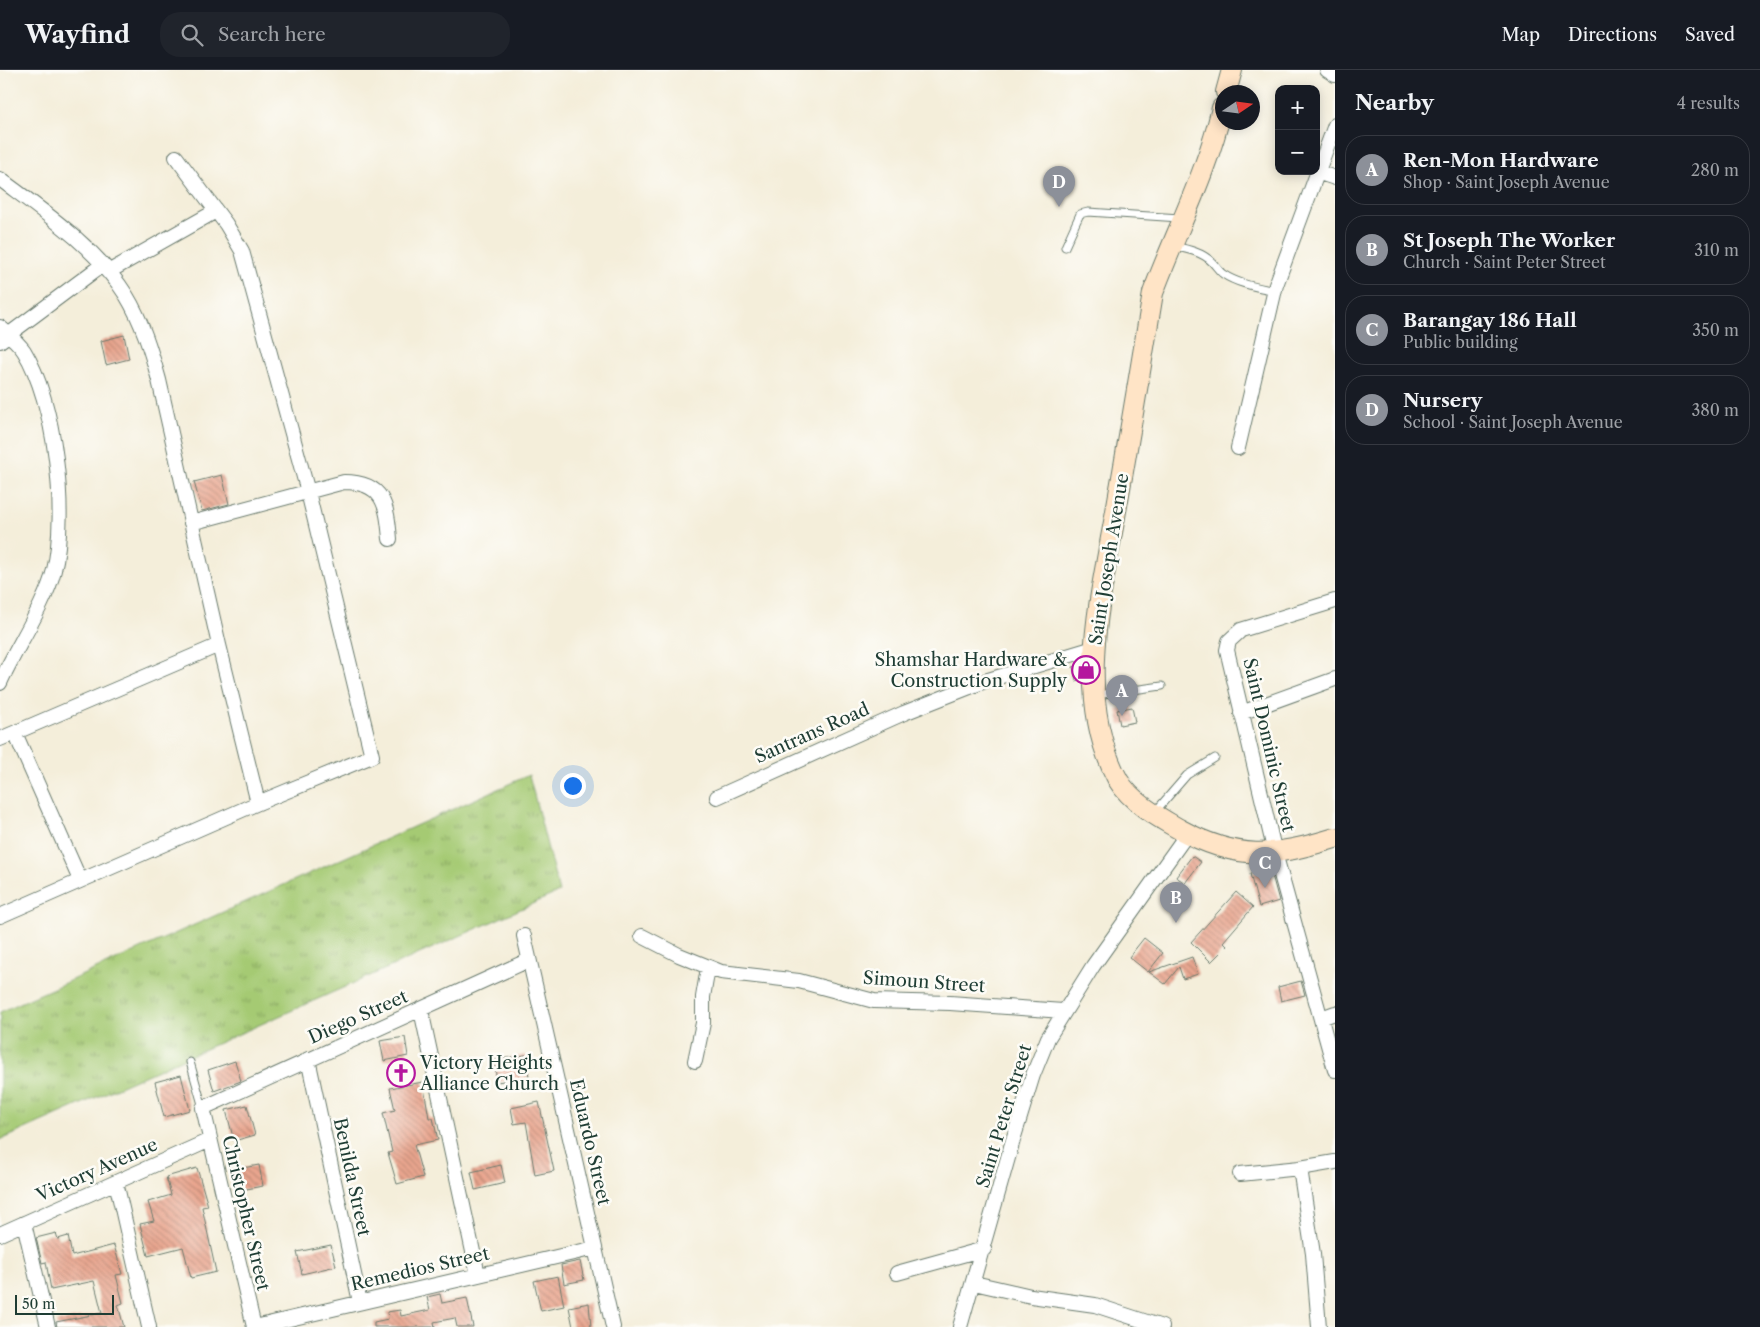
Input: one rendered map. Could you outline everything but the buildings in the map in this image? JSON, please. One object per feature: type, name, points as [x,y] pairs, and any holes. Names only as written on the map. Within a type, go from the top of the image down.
[{"type":"main road","points":[[1228,85],[1232,70]]},
{"type":"main road","name":"Saint Joseph Avenue","points":[[1216,130],[1200,183],[1170,245],[1153,293],[1094,648],[1098,716],[1107,752],[1119,781],[1136,800],[1154,814],[1187,834],[1211,845],[1254,855],[1275,853],[1334,841]]},
{"type":"street","points":[[1327,70],[1335,75]]},
{"type":"street","points":[[1320,164],[1335,125]]},
{"type":"street","points":[[0,916],[258,803],[372,756],[308,492],[242,251],[216,211],[176,157]]},
{"type":"street","points":[[1320,173],[1335,178]]},
{"type":"street","points":[[1238,448],[1275,291],[1316,175]]},
{"type":"street","points":[[0,179],[89,251],[125,294],[136,313],[150,349],[258,803]]},
{"type":"street","points":[[0,683],[42,600],[54,570],[59,528],[54,448],[46,402],[35,373],[23,350],[3,334],[105,268],[216,211]]},
{"type":"street","points":[[191,523],[344,482],[359,482],[371,487],[378,493],[386,506],[390,539]]},
{"type":"street","name":"Saint Dominic Street","points":[[1335,601],[1249,627],[1234,634],[1229,640],[1227,650],[1275,853],[1335,1070]]},
{"type":"street","points":[[0,739],[219,645]]},
{"type":"street","name":"Santrans Road","points":[[717,797],[904,713],[984,681],[1094,648]]},
{"type":"street","points":[[1241,713],[1335,679]]},
{"type":"street","points":[[15,733],[80,880]]},
{"type":"street","name":"Saint Peter Street","points":[[960,1327],[984,1249],[1013,1140],[1033,1075],[1048,1038],[1063,1011],[1093,966],[1187,834]]},
{"type":"street","name":"Eduardo Street","points":[[524,936],[612,1327]]},
{"type":"street","name":"Simoun Street","points":[[642,936],[708,968],[735,975],[799,981],[874,1001],[950,1003],[1063,1011]]},
{"type":"street","name":"Diego Street","points":[[203,1108],[529,960]]},
{"type":"street","points":[[694,1061],[703,1023],[703,997],[708,968]]},
{"type":"street","points":[[420,1010],[478,1275]]},
{"type":"street","points":[[1320,1018],[1335,1013]]},
{"type":"street","name":"Benilda Street","points":[[308,1059],[360,1302]]},
{"type":"street","name":"Christopher Street","points":[[203,1108],[254,1327]]},
{"type":"street","name":"Victory Avenue","points":[[0,1234],[210,1140]]},
{"type":"street","points":[[1240,1174],[1300,1168],[1335,1162]]},
{"type":"street","points":[[1300,1168],[1313,1254],[1319,1327]]},
{"type":"street","points":[[116,1182],[149,1327]]},
{"type":"street","points":[[24,1223],[48,1327]]},
{"type":"street","name":"Remedios Street","points":[[254,1327],[595,1248]]},
{"type":"street","points":[[897,1273],[984,1249]]},
{"type":"street","points":[[974,1283],[1038,1297],[1095,1305],[1162,1327]]},
{"type":"lane","points":[[1065,247],[1080,214],[1088,212],[1183,218]]},
{"type":"lane","points":[[1170,245],[1198,253],[1212,262],[1224,274],[1234,279],[1248,285],[1275,291]]},
{"type":"lane","points":[[1096,695],[1162,686]]},
{"type":"lane","points":[[1154,814],[1187,775],[1215,758]]},
{"type":"lane","points":[[190,1062],[203,1108]]},
{"type":"green space","points":[[529,775],[559,892],[0,1140],[0,1012]]},
{"type":"place","name":"Nursery","points":[[1059,207]]},
{"type":"place","name":"Shamshar Hardware & Construction Supply","points":[[1086,670]]},
{"type":"place","name":"Ren-Mon Hardware","points":[[1122,716]]},
{"type":"place","name":"Barangay 186 Hall","points":[[1265,888]]},
{"type":"place","name":"St Joseph The Worker","points":[[1176,923]]},
{"type":"place","name":"Victory Heights Alliance Church","points":[[401,1073]]}]
